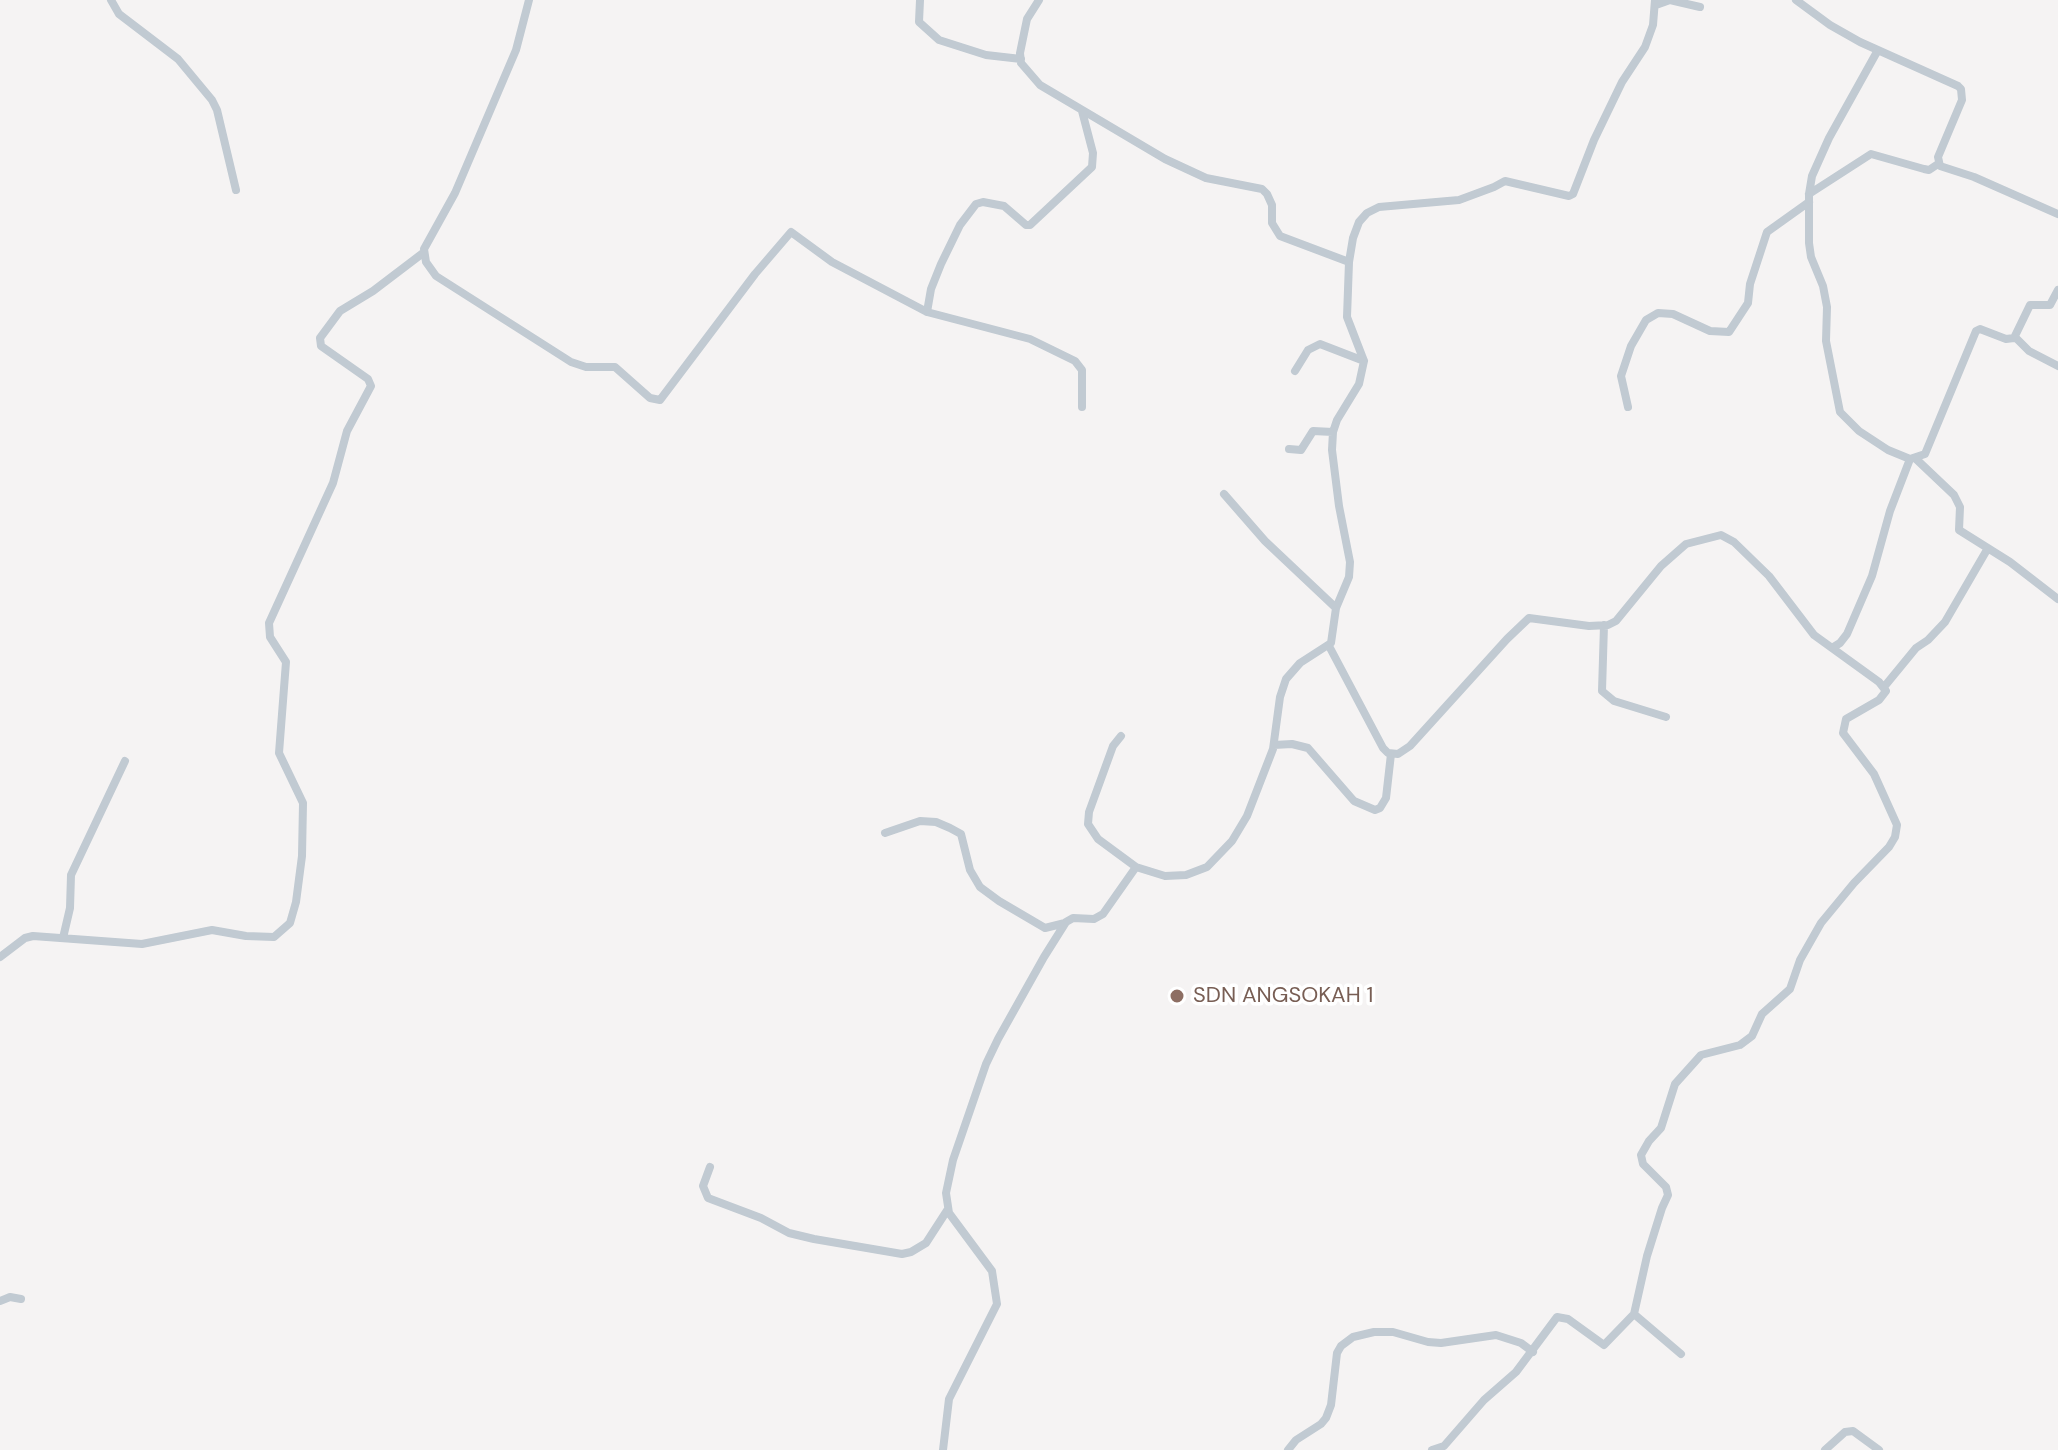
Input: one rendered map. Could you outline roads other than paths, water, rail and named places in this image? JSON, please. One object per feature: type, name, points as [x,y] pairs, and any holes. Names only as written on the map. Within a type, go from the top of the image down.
[{"type":"street","points":[[111,0],[119,14],[178,59],[212,100],[236,190]]},
{"type":"street","points":[[0,957],[25,938],[33,936],[142,944],[212,930],[274,937],[290,923],[302,856],[303,803],[279,753],[286,662],[270,637],[269,623],[333,483],[347,431],[371,386],[368,379],[321,346],[320,338],[340,311],[373,291],[423,253],[455,193],[516,50],[529,0]]},
{"type":"street","points":[[920,0],[919,22],[939,40],[986,55],[1021,59]]},
{"type":"street","points":[[1039,0],[1027,19],[1021,59],[1026,71],[1040,85],[1165,159],[1206,178],[1262,189],[1272,205],[1272,223],[1280,236],[1349,262]]},
{"type":"street","points":[[1432,1450],[1444,1446],[1473,1411],[1510,1379],[1559,1316],[1604,1345],[1634,1314],[1647,1256],[1668,1195],[1666,1187],[1643,1164],[1641,1155],[1661,1128],[1675,1084],[1701,1055],[1740,1045],[1752,1036],[1762,1014],[1790,989],[1800,960],[1821,923],[1895,837],[1897,825],[1874,774],[1843,733],[1846,719],[1883,698],[1886,694],[1884,687],[1805,626],[1769,576],[1734,542],[1721,535],[1686,544],[1661,566],[1616,621],[1589,626],[1529,618],[1410,746],[1398,754],[1391,754],[1383,748],[1374,734],[1329,646],[1336,608],[1349,577],[1350,562],[1332,450],[1335,424],[1359,384],[1364,361],[1348,324],[1349,262],[1359,222],[1379,207],[1459,200],[1505,181],[1569,196],[1573,194],[1594,140],[1622,82],[1645,47],[1653,25],[1655,2],[1670,0],[1700,7]]},
{"type":"street","points":[[1796,0],[1830,25],[1878,50],[1953,82],[1961,89],[1962,100],[1938,157],[1938,164]]},
{"type":"street","points":[[1878,50],[1821,154],[1809,198],[1811,257],[1823,286],[1827,307],[1826,341],[1836,403],[1846,420],[1859,431],[1900,457],[1913,459],[1925,454],[1976,331],[1980,329],[2006,339],[2015,337]]},
{"type":"street","points":[[927,312],[931,289],[941,264],[960,225],[976,204],[983,202],[1004,206],[1030,225],[1092,167],[1093,153],[1082,111]]},
{"type":"street","points":[[1628,407],[1621,376],[1631,346],[1646,320],[1658,313],[1673,314],[1710,331],[1729,332],[1748,303],[1750,284],[1767,232],[1809,198],[1871,154],[1929,170],[1938,164]]},
{"type":"street","points":[[1938,164],[2058,214]]},
{"type":"street","points":[[423,253],[436,276],[571,362],[586,367],[615,367],[655,400],[665,397],[755,274],[791,232],[832,262],[927,312],[1030,339],[1075,361],[1082,370],[1082,407]]},
{"type":"street","points":[[2015,337],[2030,305],[2050,305],[2058,290]]},
{"type":"street","points":[[2015,337],[2024,348],[2058,366]]},
{"type":"street","points":[[1295,371],[1308,350],[1320,344],[1364,361]]},
{"type":"street","points":[[1289,449],[1301,450],[1313,431],[1333,432]]},
{"type":"street","points":[[1913,459],[1954,495],[1960,507],[1959,530],[2058,599]]},
{"type":"street","points":[[1832,648],[1847,634],[1872,576],[1890,511],[1913,459]]},
{"type":"street","points":[[1224,494],[1265,541],[1336,608]]},
{"type":"street","points":[[1884,687],[1916,648],[1945,622],[1988,548]]},
{"type":"street","points":[[1604,625],[1602,691],[1614,701],[1666,717]]},
{"type":"street","points":[[1121,736],[1113,746],[1089,812],[1088,824],[1098,839],[1136,867],[1175,877],[1207,867],[1243,825],[1274,745],[1280,697],[1288,674],[1329,646]]},
{"type":"street","points":[[1274,745],[1292,744],[1308,748],[1354,801],[1375,810],[1386,798],[1391,754]]},
{"type":"street","points":[[63,938],[70,908],[71,875],[125,761]]},
{"type":"street","points":[[885,833],[920,821],[936,822],[961,834],[970,870],[980,887],[1045,928],[1073,918],[1094,919],[1103,914],[1136,867]]},
{"type":"street","points":[[943,1450],[949,1399],[995,1308],[997,1298],[990,1266],[948,1209],[946,1193],[950,1169],[986,1064],[1031,979],[1066,922]]},
{"type":"street","points":[[710,1167],[703,1186],[708,1198],[761,1218],[789,1233],[814,1239],[902,1254],[911,1252],[926,1243],[948,1209]]},
{"type":"street","points":[[0,1301],[10,1297],[21,1299]]},
{"type":"street","points":[[1634,1314],[1681,1354]]},
{"type":"street","points":[[1288,1450],[1296,1440],[1326,1418],[1331,1405],[1337,1353],[1353,1337],[1393,1332],[1441,1343],[1496,1335],[1521,1343],[1533,1352]]},
{"type":"street","points":[[1825,1450],[1845,1432],[1853,1431],[1879,1450]]},
{"type":"place","name":"SDN ANGSOKAH 1","points":[[1177,996]]}]
